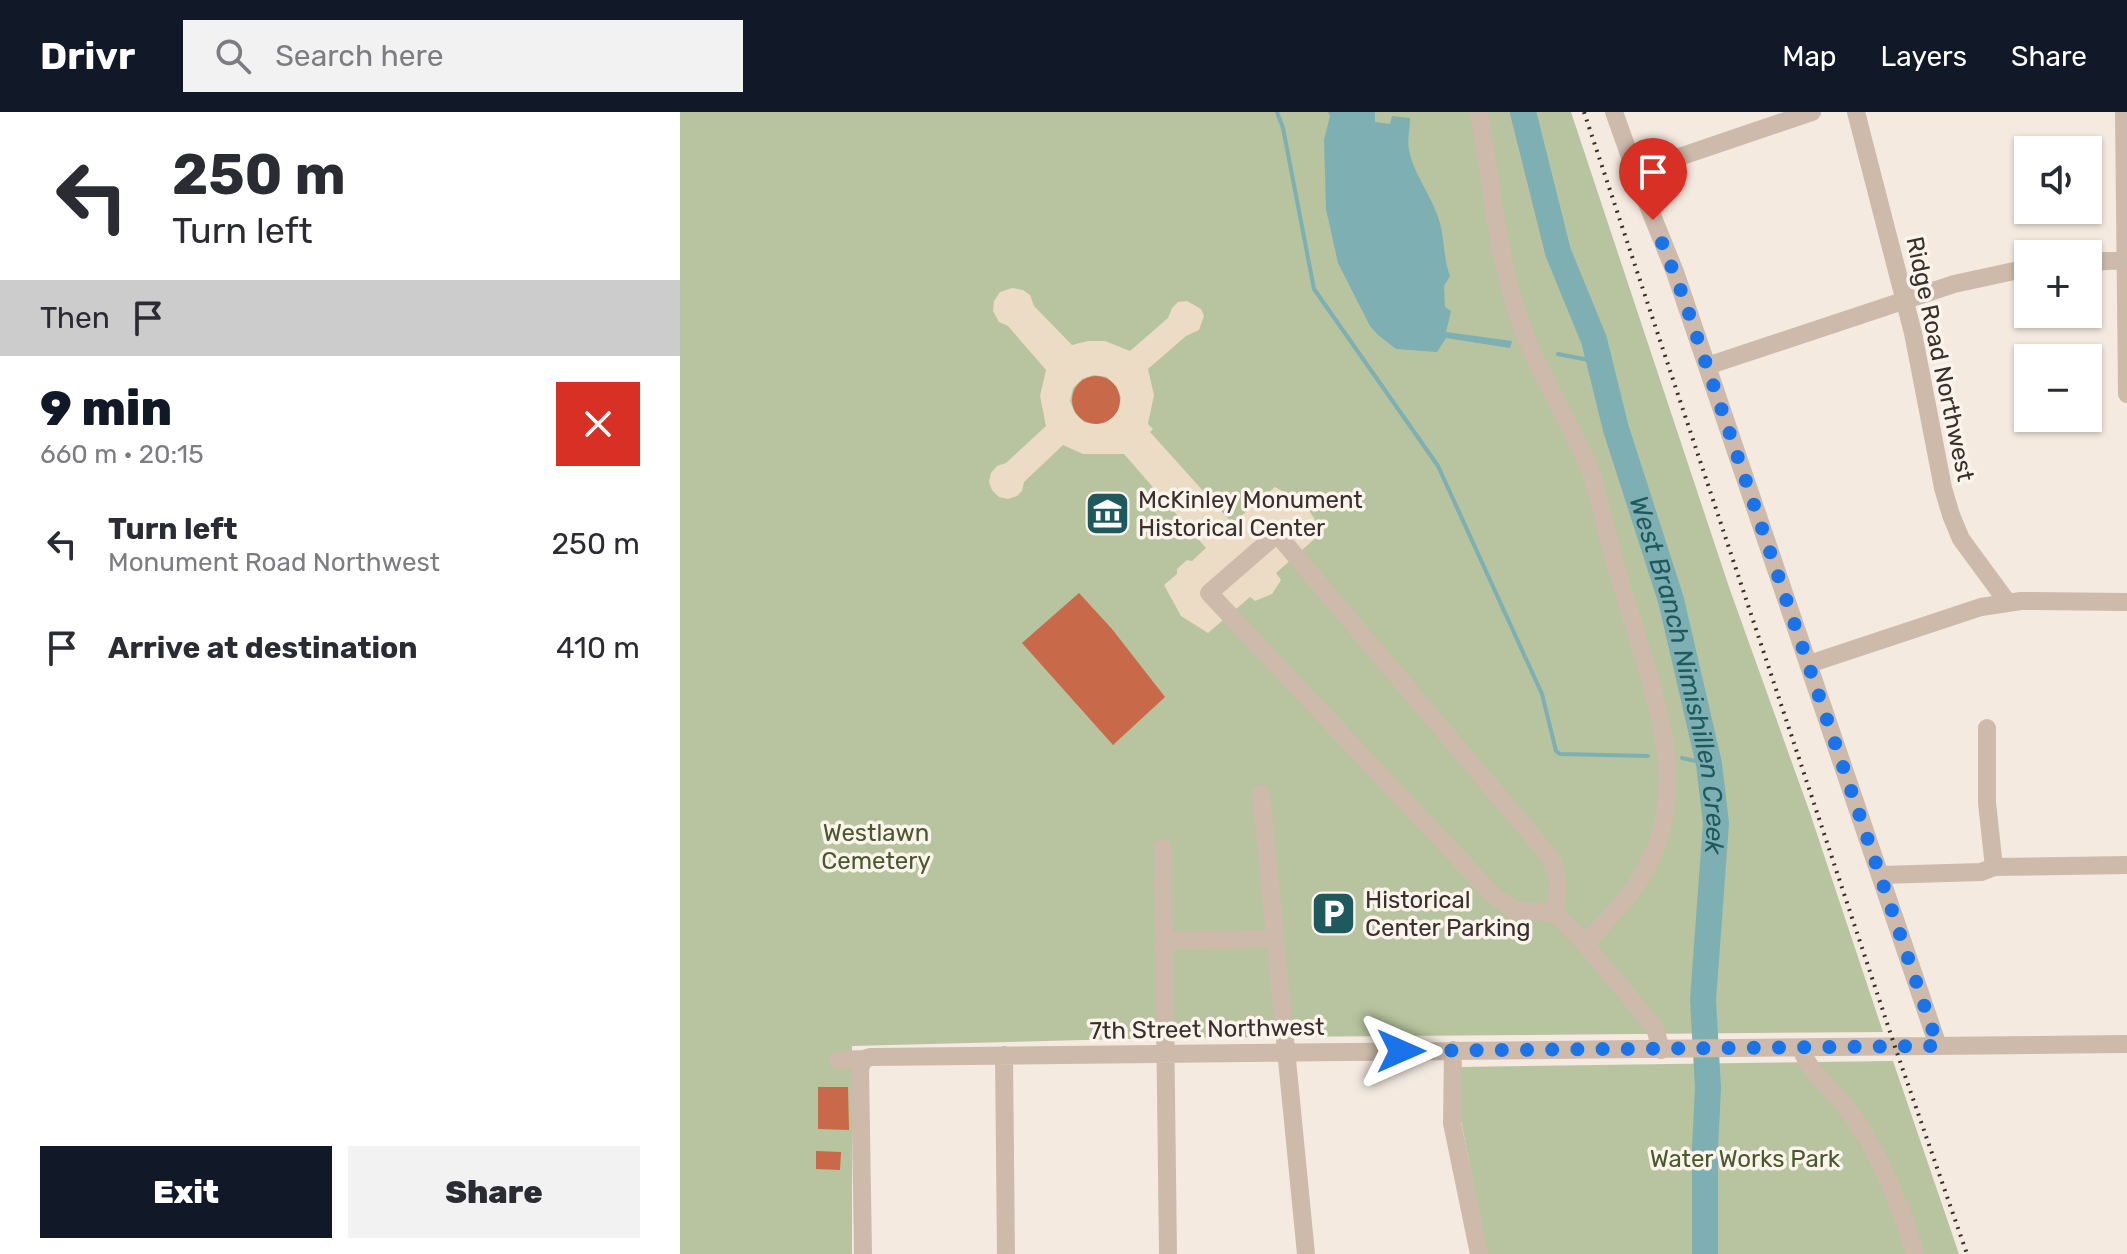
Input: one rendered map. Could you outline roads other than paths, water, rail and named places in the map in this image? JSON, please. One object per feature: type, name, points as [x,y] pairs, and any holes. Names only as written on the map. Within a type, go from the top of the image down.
[{"type":"street","points":[[1479,112],[1516,307],[1536,361],[1582,449],[1592,475],[1656,701],[1667,765],[1665,812],[1652,855],[1633,890],[1585,944]]},
{"type":"street","points":[[1614,112],[1675,272],[1938,1046]]},
{"type":"street","points":[[1635,172],[1812,112]]},
{"type":"street","name":"Ridge Road Northwest","points":[[1856,112],[1905,300],[1951,515],[1969,551],[2008,603]]},
{"type":"street","points":[[2124,112],[2127,394]]},
{"type":"street","points":[[2102,261],[2126,260]]},
{"type":"street","points":[[1707,366],[1954,284],[2014,271]]},
{"type":"street","points":[[1555,913],[1558,881],[1551,858],[1277,534],[1209,593],[1495,897],[1514,910],[1555,913],[1655,1028],[1667,1050]]},
{"type":"street","points":[[1809,664],[1959,613],[2008,603],[2127,602]]},
{"type":"street","points":[[1987,728],[1987,803],[1994,867]]},
{"type":"street","points":[[1261,794],[1306,1254]]},
{"type":"street","points":[[1163,848],[1168,1254]]},
{"type":"street","points":[[1881,875],[1979,873],[1994,867],[2127,865]]},
{"type":"street","points":[[1163,947],[1174,941],[1275,939]]},
{"type":"street","name":"7th Street Northwest","points":[[864,1059],[2127,1044]]},
{"type":"street","points":[[1801,1048],[1805,1060],[1845,1105],[1864,1134],[1898,1205],[1915,1254]]},
{"type":"street","points":[[1453,1050],[1452,1123],[1479,1254]]},
{"type":"street","points":[[1004,1055],[1006,1254]]},
{"type":"street","points":[[838,1060],[864,1059],[860,1068],[863,1254]]},
{"type":"water","points":[[1328,112],[1375,112],[1375,122],[1390,124],[1392,116],[1410,118],[1409,150],[1439,220],[1450,276],[1444,286],[1445,307],[1451,311],[1446,332],[1512,341],[1510,348],[1446,338],[1437,352],[1396,349],[1370,326],[1338,263],[1326,209],[1324,140],[1330,116]]},
{"type":"waterway","points":[[1277,112],[1283,128],[1314,289],[1438,466],[1542,694],[1556,751],[1560,754],[1648,756]]},
{"type":"waterway","name":"West Branch Nimishillen Creek","points":[[1523,112],[1558,252],[1594,340],[1616,429],[1671,600],[1709,764],[1716,823],[1703,1000],[1708,1088],[1705,1254]]},
{"type":"waterway","points":[[1558,354],[1599,362]]},
{"type":"waterway","points":[[1682,758],[1709,764]]},
{"type":"railway","points":[[1584,112],[1895,1047],[1967,1254]]},
{"type":"place","name":"McKinley Monument Historical Center","points":[[1107,514]]},
{"type":"place","name":"Historical Center Parking","points":[[1334,914]]},
{"type":"park label","name":"Westlawn Cemetery","points":[[876,847]]},
{"type":"park label","name":"Water Works Park","points":[[1745,1159]]}]
